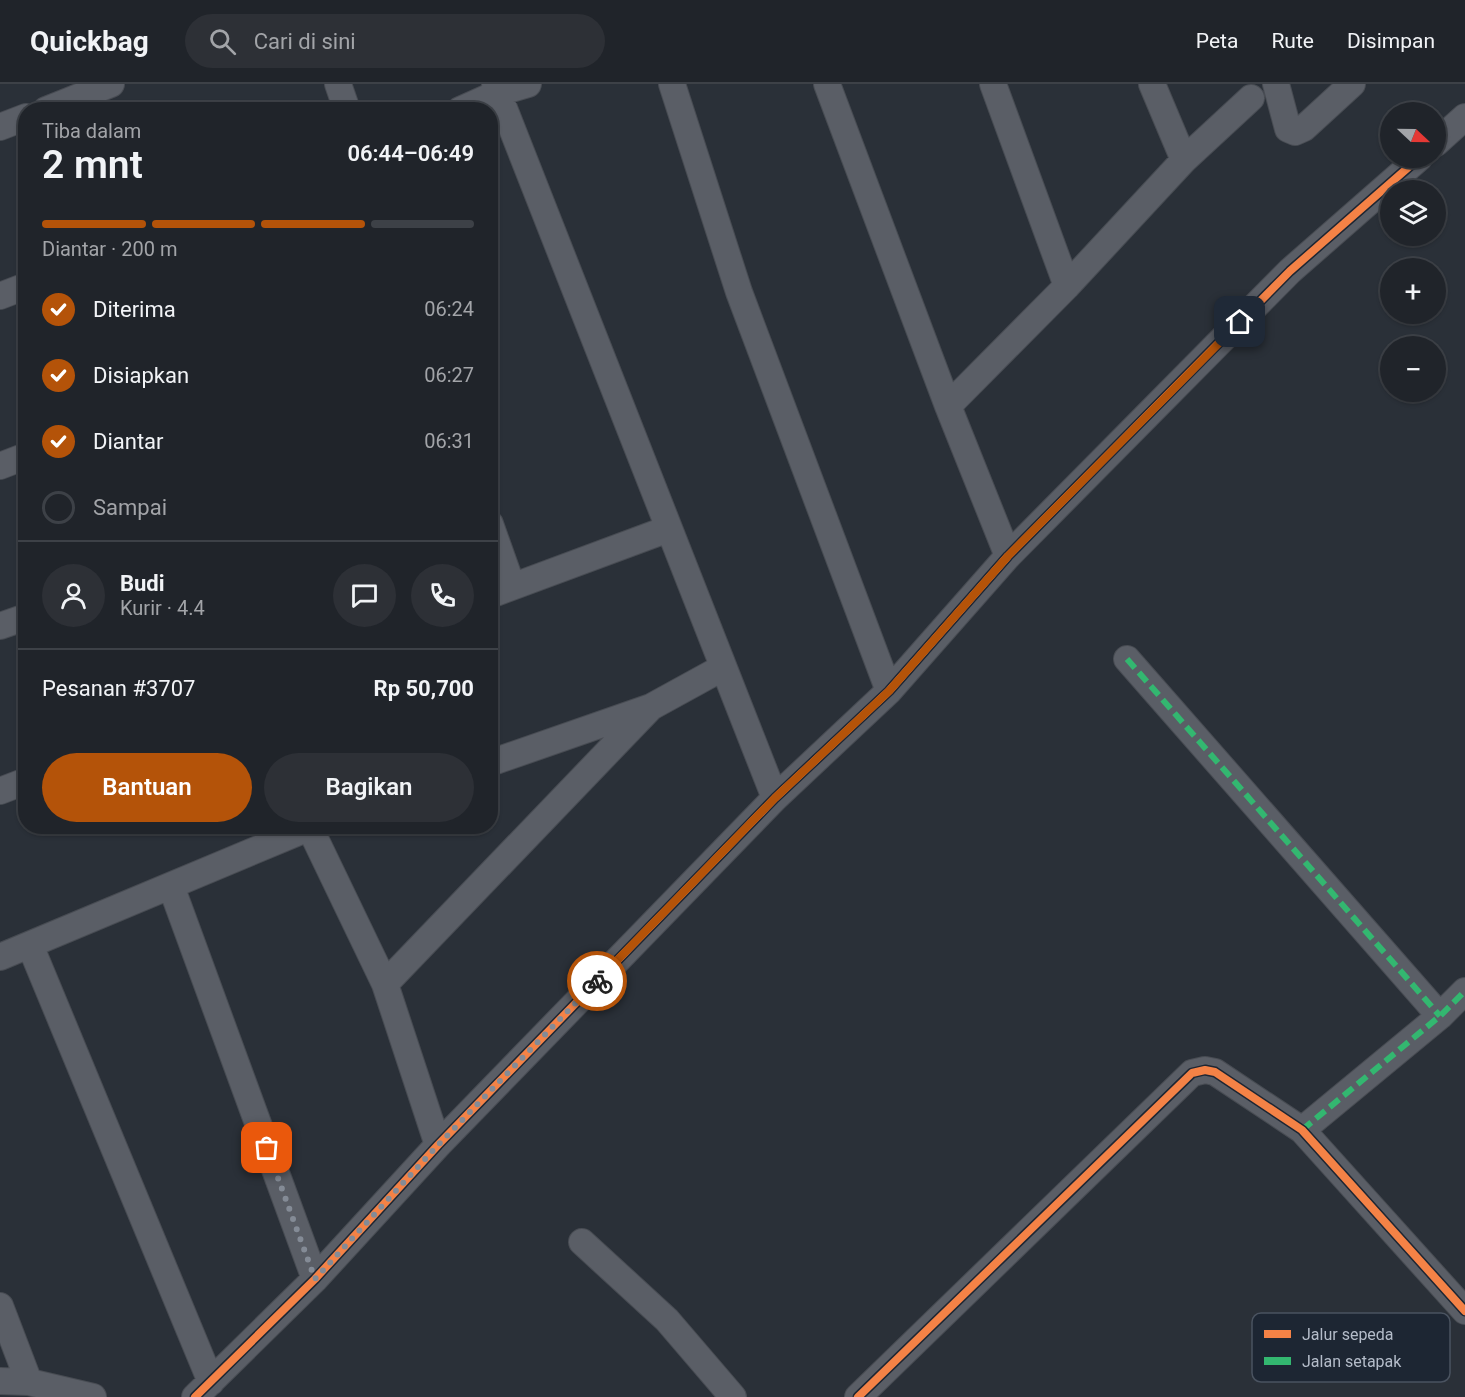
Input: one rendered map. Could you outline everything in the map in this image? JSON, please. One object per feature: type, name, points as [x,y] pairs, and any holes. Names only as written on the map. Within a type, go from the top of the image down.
[{"type":"street","points":[[66,102],[111,84]]},
{"type":"street","points":[[338,84],[344,102]]},
{"type":"street","points":[[473,102],[497,88],[528,84]]},
{"type":"street","points":[[672,84],[739,292],[889,691]]},
{"type":"street","points":[[827,84],[948,406],[1008,556]]},
{"type":"street","points":[[993,84],[1067,286]]},
{"type":"street","points":[[1152,84],[1184,160]]},
{"type":"street","points":[[1276,84],[1288,129],[1295,132],[1304,128],[1353,84]]},
{"type":"street","points":[[497,88],[722,668],[775,798]]},
{"type":"street","points":[[948,406],[1067,286],[1184,160],[1251,98]]},
{"type":"street","points":[[1446,134],[1465,117]]},
{"type":"street","points":[[0,127],[18,120]]},
{"type":"street","points":[[30,945],[203,1390],[315,1279],[438,1145],[775,798],[889,691],[1008,556],[1290,272],[1408,168]]},
{"type":"street","points":[[0,296],[18,289]]},
{"type":"street","points":[[0,466],[18,459]]},
{"type":"street","points":[[498,573],[501,591],[668,529]]},
{"type":"street","points":[[0,626],[18,620]]},
{"type":"street","points":[[1127,658],[1440,1016]]},
{"type":"street","points":[[498,760],[651,706],[722,668]]},
{"type":"street","points":[[385,984],[651,706]]},
{"type":"street","points":[[0,791],[18,784]]},
{"type":"street","points":[[0,957],[294,834]]},
{"type":"street","points":[[313,834],[385,984],[438,1145]]},
{"type":"street","points":[[171,886],[315,1279]]},
{"type":"street","points":[[1302,1130],[1440,1016],[1465,991]]},
{"type":"street","points":[[858,1397],[1192,1073],[1205,1070],[1215,1072],[1302,1130],[1465,1311]]},
{"type":"street","points":[[582,1242],[667,1320],[733,1397]]},
{"type":"street","points":[[0,1306],[29,1382]]},
{"type":"street","points":[[0,1381],[29,1382],[93,1397]]},
{"type":"marked path","points":[[1127,659],[1440,1016]]},
{"type":"marked path","points":[[1302,1130],[1440,1016],[1465,991]]},
{"type":"cycle path","points":[[195,1397],[315,1279],[438,1145],[775,798],[889,691],[1008,556],[1290,271],[1408,168]]},
{"type":"cycle path","points":[[858,1397],[1192,1073],[1205,1070],[1215,1072],[1302,1130],[1465,1311]]},
{"type":"way so far","points":[[267,1148],[315,1279],[438,1145],[597,981]]},
{"type":"route","points":[[597,981],[775,798],[889,691],[1008,556],[1240,322]]}]
